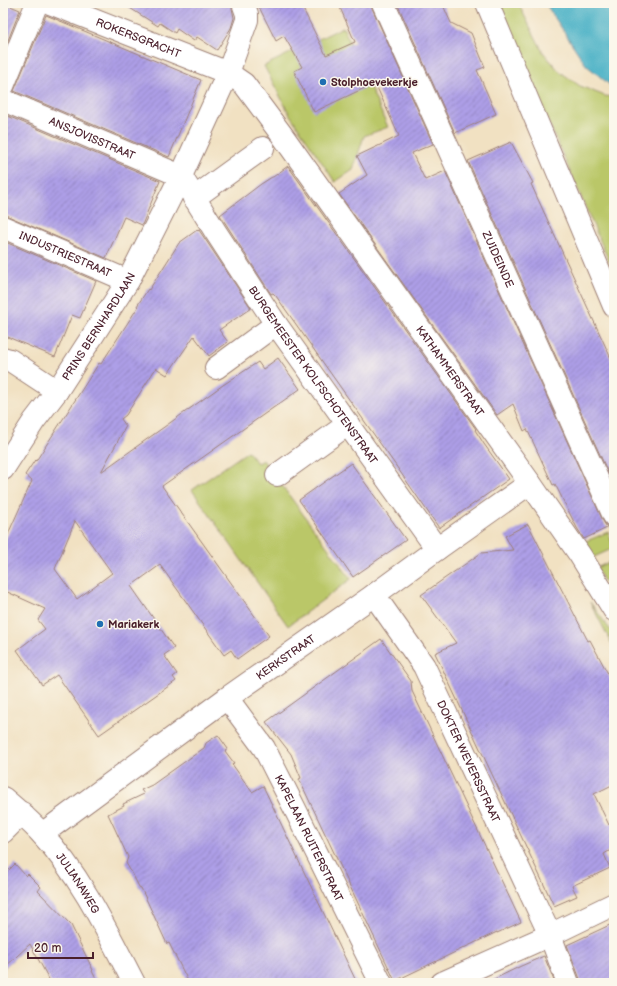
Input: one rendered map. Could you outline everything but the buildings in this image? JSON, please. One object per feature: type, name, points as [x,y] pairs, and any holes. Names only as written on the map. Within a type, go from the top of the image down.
[{"type":"street","points":[[3,86],[37,3]]},
{"type":"street","name":"ROKERSGRACHT","points":[[50,3],[228,73],[244,84],[282,135]]},
{"type":"street","name":"PRINS BERNHARDLAAN","points":[[3,469],[34,421],[57,391],[128,281],[181,176],[228,73],[246,20],[247,14],[243,3]]},
{"type":"street","name":"ZUIDEINDE","points":[[383,3],[614,516]]},
{"type":"street","points":[[487,3],[614,306]]},
{"type":"street","name":"ANSJOVISSTRAAT","points":[[3,100],[181,176]]},
{"type":"street","name":"KATHAMMERSTRAAT","points":[[282,135],[530,483],[580,555],[614,610]]},
{"type":"street","points":[[194,198],[264,148]]},
{"type":"street","name":"BURGEMEESTER KOLFSCHOTENSTRAAT","points":[[181,176],[276,324],[437,549]]},
{"type":"street","name":"INDUSTRIESTRAAT","points":[[3,226],[128,281]]},
{"type":"street","points":[[216,368],[276,324]]},
{"type":"street","points":[[3,358],[10,360],[57,391]]},
{"type":"street","points":[[277,475],[348,424]]},
{"type":"street","name":"KERKSTRAAT","points":[[42,834],[228,698],[530,483]]},
{"type":"street","name":"DOKTER WEVERSSTRAAT","points":[[374,595],[424,666],[550,935],[568,983]]},
{"type":"street","name":"KAPELAAN RUITERSTRAAT","points":[[228,698],[264,748],[381,983]]},
{"type":"street","name":"JULIANAWEG","points":[[3,798],[42,834],[64,861],[85,892],[134,983]]},
{"type":"street","points":[[3,832],[22,814]]},
{"type":"street","points":[[442,983],[550,935],[614,904]]},
{"type":"green space","points":[[497,3],[518,3],[543,52],[559,71],[580,86],[605,96],[614,97],[614,273]]},
{"type":"green space","points":[[343,27],[388,127],[364,136],[353,170],[335,182],[290,115],[264,66]]},
{"type":"green space","points":[[248,451],[257,463],[263,460],[351,579],[288,626],[192,490]]},
{"type":"green space","points":[[608,532],[614,548],[594,557],[584,542]]},
{"type":"green space","points":[[614,560],[614,597],[596,568]]},
{"type":"green space","points":[[590,602],[614,635],[614,648]]},
{"type":"water","points":[[545,3],[614,3],[614,86],[610,85],[586,65]]},
{"type":"place","name":"Stolphoevekerkje","points":[[323,82]]},
{"type":"place","name":"Mariakerk","points":[[100,624]]}]
